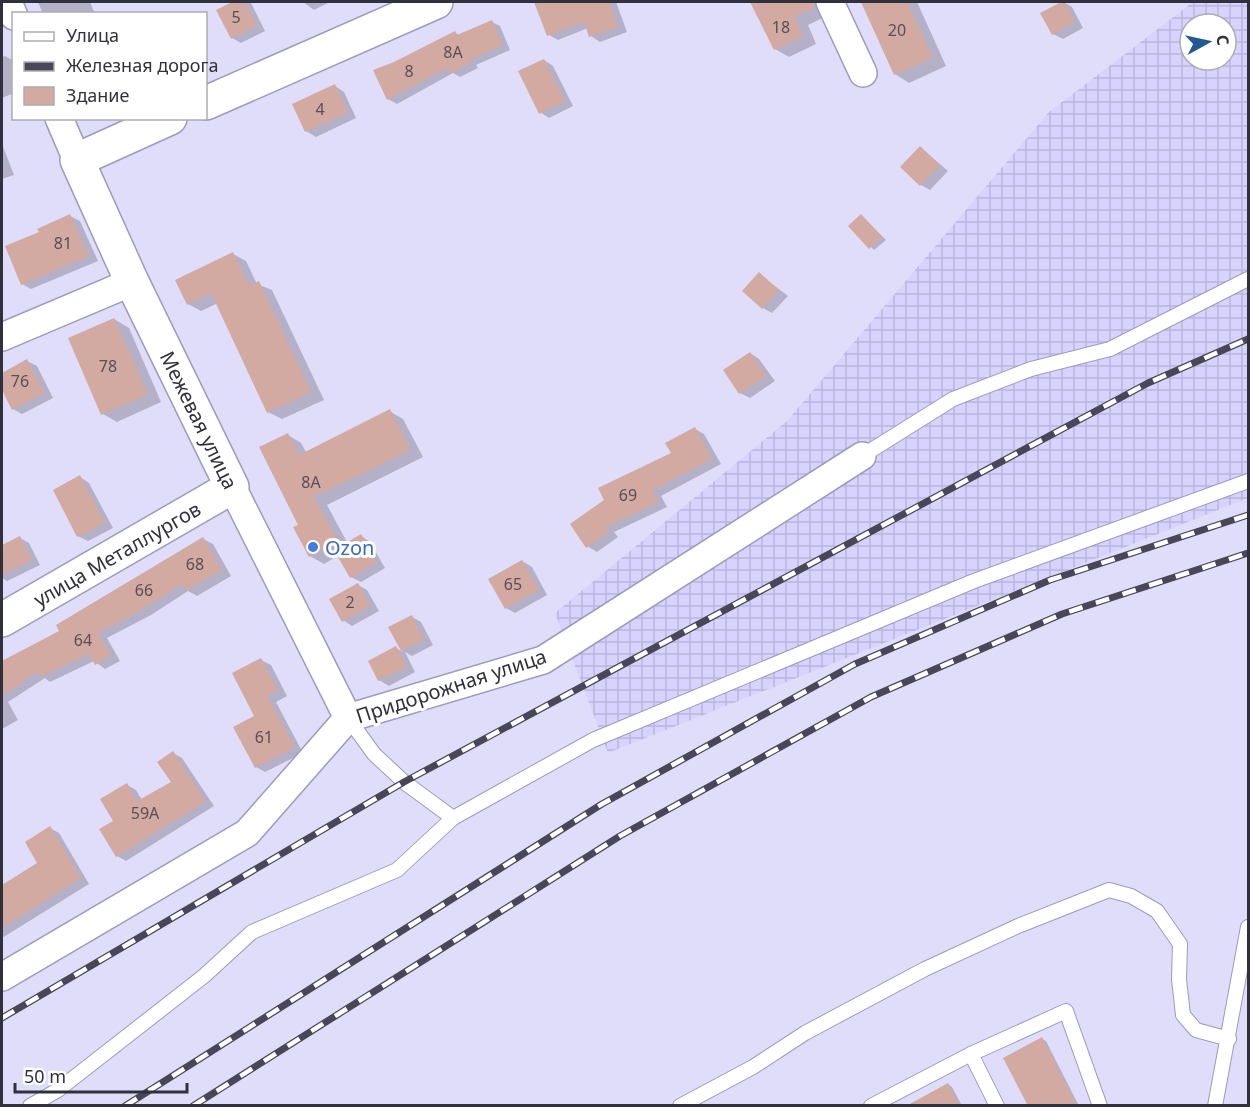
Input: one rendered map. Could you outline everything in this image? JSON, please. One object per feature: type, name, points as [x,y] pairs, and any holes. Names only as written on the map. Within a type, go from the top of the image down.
[{"type":"street","points":[[207,103],[436,2]]},
{"type":"street","points":[[830,2],[863,73]]},
{"type":"street","name":"Межевая улица","points":[[60,120],[132,282],[348,717]]},
{"type":"street","points":[[77,160],[166,120]]},
{"type":"street","points":[[2,337],[132,282]]},
{"type":"street","name":"Придорожная улица","points":[[2,977],[247,834],[348,717],[543,660],[862,456]]},
{"type":"street","name":"улица Металлургов","points":[[2,620],[232,487]]},
{"type":"lane","points":[[862,456],[953,399],[1031,369],[1110,349],[1248,279]]},
{"type":"lane","points":[[30,1106],[58,1090],[186,990],[252,932],[397,870],[453,818],[593,740],[974,581],[1248,481]]},
{"type":"lane","points":[[348,717],[374,754],[404,782],[453,818]]},
{"type":"lane","points":[[680,1106],[753,1067],[805,1033],[925,969],[1018,926],[1109,890],[1131,896],[1157,911],[1180,944],[1179,979],[1183,1015],[1196,1030],[1229,1039]]},
{"type":"lane","points":[[1215,1106],[1248,927]]},
{"type":"lane","points":[[877,1104],[971,1054],[1066,1011],[1100,1106]]},
{"type":"lane","points":[[971,1054],[997,1106]]},
{"type":"shaded area","points":[[1193,2],[1248,2],[1248,498],[608,753],[555,613],[787,421],[1049,112],[1178,13],[1178,72],[1238,72],[1238,12],[1180,12]]},
{"type":"building","points":[[232,2],[244,2],[257,25],[231,39],[216,10]]},
{"type":"building","points":[[534,2],[609,2],[618,27],[589,37],[584,22],[547,36]]},
{"type":"building","points":[[750,2],[814,2],[815,7],[795,17],[803,36],[774,50]]},
{"type":"building","points":[[861,2],[907,2],[933,58],[894,75]]},
{"type":"building","points":[[1064,2],[1075,22],[1052,35],[1040,13]]},
{"type":"building","points":[[492,20],[503,45],[469,60],[470,63],[450,73],[447,68],[387,100],[373,70],[455,31],[457,35]]},
{"type":"building","points":[[544,59],[565,101],[539,114],[518,71]]},
{"type":"building","points":[[335,84],[348,113],[305,132],[292,104]]},
{"type":"building","points":[[920,146],[940,165],[920,186],[900,167]]},
{"type":"building","points":[[70,214],[89,256],[21,285],[5,246],[39,232],[37,229]]},
{"type":"building","points":[[861,214],[882,237],[869,249],[848,226]]},
{"type":"building","points":[[233,252],[249,286],[259,281],[311,392],[267,413],[211,293],[187,305],[175,280]]},
{"type":"building","points":[[759,272],[779,290],[762,309],[742,291]]},
{"type":"building","points":[[114,318],[148,394],[101,415],[68,338]]},
{"type":"building","points":[[750,352],[766,376],[739,394],[723,370]]},
{"type":"building","points":[[27,359],[44,393],[12,410],[2,390],[2,373]]},
{"type":"building","points":[[390,409],[410,450],[314,497],[338,541],[309,557],[293,527],[298,525],[259,447],[288,433],[299,455]]},
{"type":"building","points":[[695,427],[712,459],[653,490],[659,502],[606,527],[609,532],[586,548],[570,524],[604,500],[598,488],[671,453],[665,443]]},
{"type":"building","points":[[80,475],[105,523],[77,537],[53,490]]},
{"type":"building","points":[[361,534],[377,562],[350,578],[334,550]]},
{"type":"building","points":[[20,536],[32,560],[2,575],[2,545]]},
{"type":"building","points":[[203,537],[222,570],[186,591],[182,584],[98,633],[111,655],[95,665],[89,654],[40,677],[37,672],[2,696],[2,661],[59,631],[56,625]]},
{"type":"building","points":[[522,560],[539,590],[505,609],[488,579]]},
{"type":"building","points":[[358,583],[370,606],[342,622],[329,599]]},
{"type":"building","points":[[412,615],[424,640],[401,651],[388,627]]},
{"type":"building","points":[[396,646],[407,667],[378,681],[368,661]]},
{"type":"building","points":[[261,658],[278,690],[267,696],[295,747],[255,768],[233,727],[254,716],[232,673]]},
{"type":"building","points":[[173,751],[206,801],[116,857],[99,829],[113,821],[100,799],[127,783],[137,801],[171,782],[157,762]]},
{"type":"building","points":[[50,826],[81,878],[2,928],[2,885],[37,863],[25,842]]},
{"type":"building","points":[[1042,1037],[1077,1106],[1028,1106],[1003,1058]]},
{"type":"building","points":[[948,1083],[960,1106],[906,1106]]},
{"type":"railway","points":[[2,1018],[404,782],[1148,383],[1248,339]]},
{"type":"railway","points":[[125,1106],[602,804],[855,664],[1050,580],[1248,515]]},
{"type":"railway","points":[[193,1106],[620,836],[871,697],[1062,614],[1248,553]]},
{"type":"place","name":"Ozon","points":[[313,547]]}]
